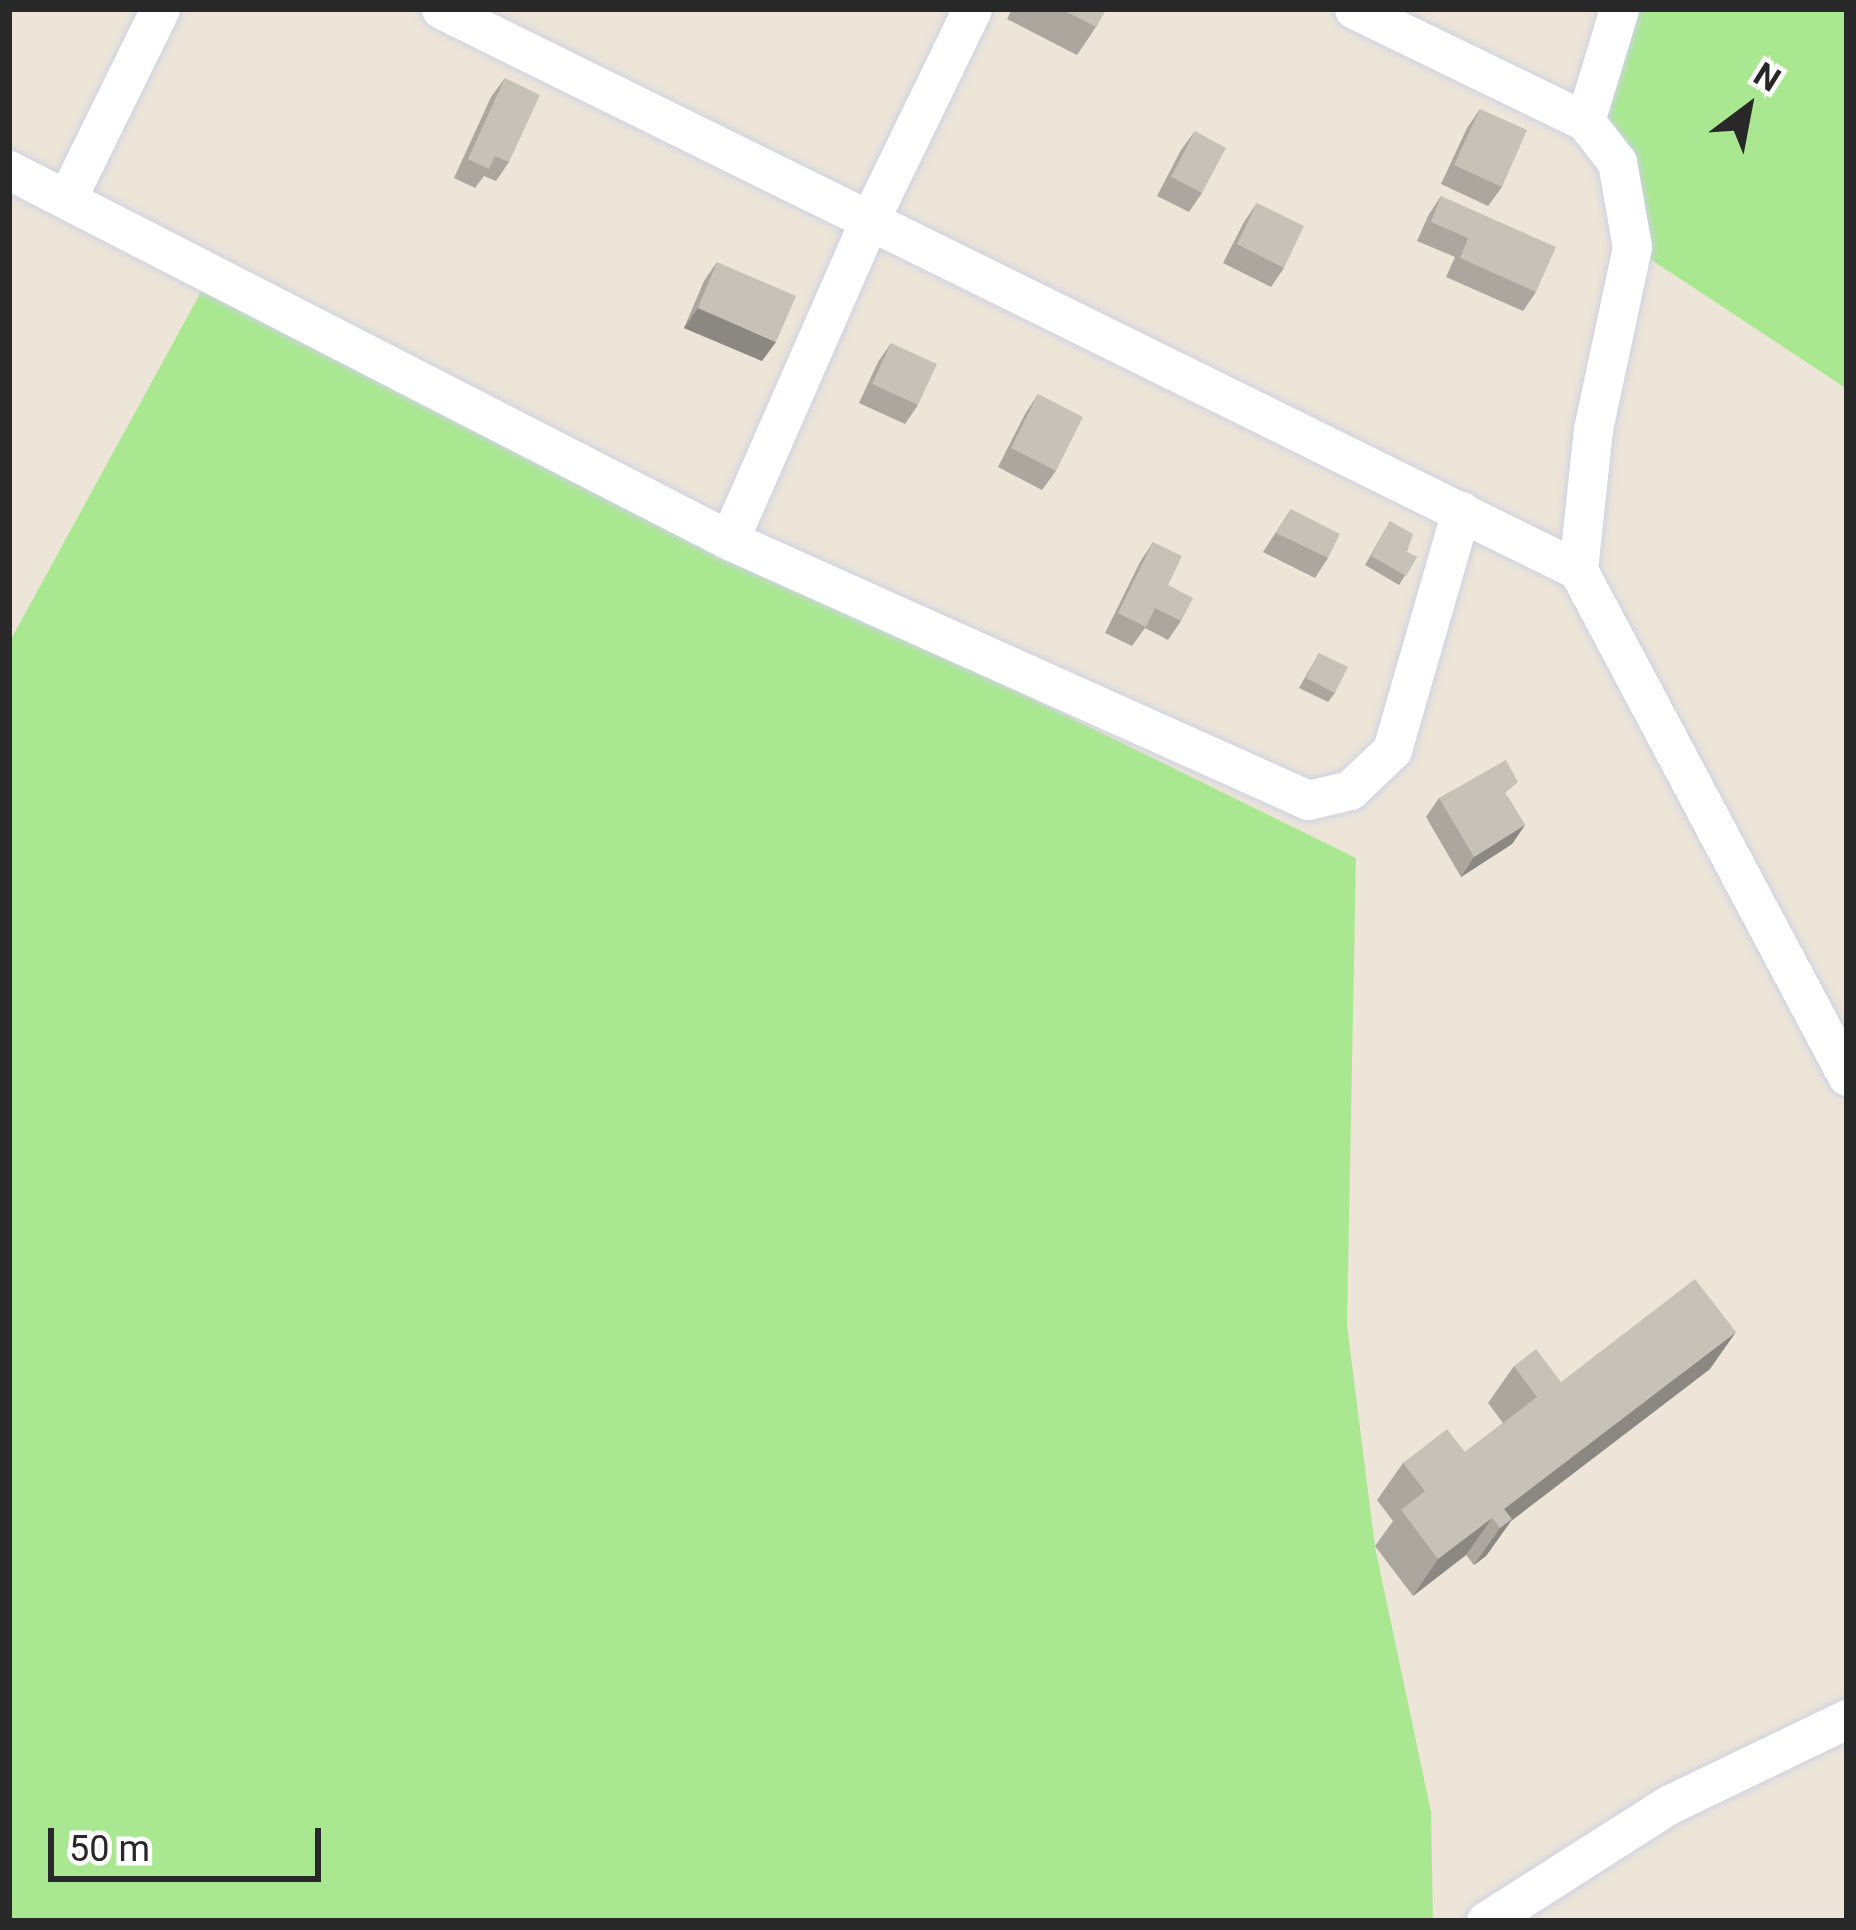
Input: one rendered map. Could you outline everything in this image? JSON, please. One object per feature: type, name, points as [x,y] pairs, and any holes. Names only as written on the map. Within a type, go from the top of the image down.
[{"type":"street","points":[[68,196],[160,9]]},
{"type":"street","points":[[441,9],[871,217],[1578,570]]},
{"type":"street","points":[[729,541],[871,217],[972,9]]},
{"type":"street","points":[[1354,9],[1586,121],[1617,162],[1632,247],[1593,429],[1578,570],[1847,1076]]},
{"type":"street","points":[[1586,121],[1618,9]]},
{"type":"street","points":[[9,170],[68,196],[729,541],[1308,800],[1350,790],[1392,750],[1461,511]]},
{"type":"street","points":[[1486,1921],[1670,1804],[1847,1719]]},
{"type":"green space","points":[[1619,9],[1847,9],[1847,389],[1632,247],[1585,121]]},
{"type":"green space","points":[[202,290],[1356,858],[1347,1325],[1375,1547],[1431,1812],[1433,1921],[9,1921],[9,643]]},
{"type":"building","points":[[1061,9],[1106,9],[1096,27]]},
{"type":"building","points":[[505,78],[540,95],[509,162],[495,156],[489,169],[468,159]]},
{"type":"building","points":[[1480,109],[1527,130],[1502,187],[1454,165]]},
{"type":"building","points":[[1195,131],[1226,148],[1202,193],[1171,177]]},
{"type":"building","points":[[1441,196],[1556,247],[1536,292],[1460,258],[1468,238],[1431,222]]},
{"type":"building","points":[[1257,203],[1304,226],[1284,268],[1237,244]]},
{"type":"building","points":[[717,262],[796,296],[776,342],[698,308]]},
{"type":"building","points":[[891,343],[937,364],[918,405],[872,384]]},
{"type":"building","points":[[1038,394],[1083,417],[1056,471],[1011,448]]},
{"type":"building","points":[[1291,509],[1340,534],[1328,558],[1276,533]]},
{"type":"building","points":[[1390,521],[1413,534],[1407,552],[1417,557],[1406,576],[1371,556]]},
{"type":"building","points":[[1153,542],[1182,556],[1168,585],[1193,598],[1181,621],[1155,608],[1146,627],[1118,613]]},
{"type":"building","points":[[1319,653],[1348,667],[1335,693],[1306,678]]},
{"type":"building","points":[[1506,760],[1518,782],[1505,793],[1525,825],[1474,857],[1439,798]]},
{"type":"building","points":[[1695,1279],[1736,1332],[1504,1509],[1512,1519],[1500,1528],[1492,1518],[1438,1559],[1401,1510],[1425,1491],[1403,1463],[1447,1429],[1465,1452],[1537,1397],[1514,1366],[1536,1349],[1561,1382]]}]
